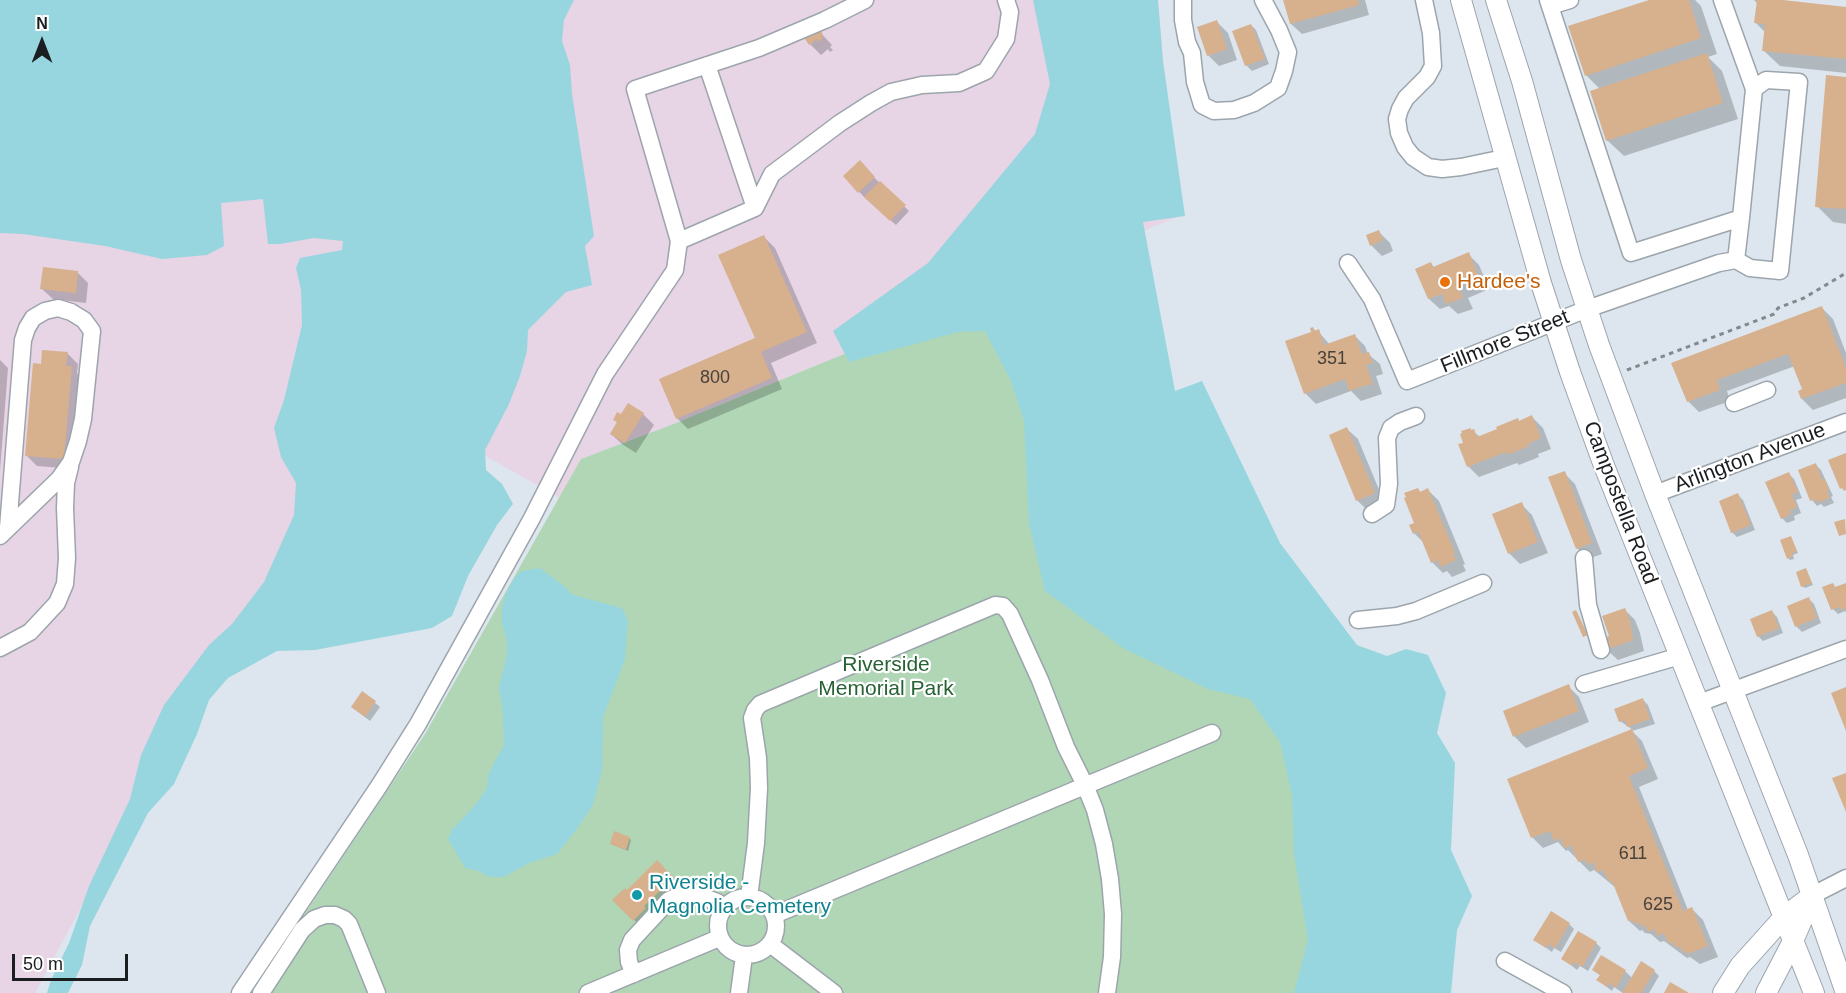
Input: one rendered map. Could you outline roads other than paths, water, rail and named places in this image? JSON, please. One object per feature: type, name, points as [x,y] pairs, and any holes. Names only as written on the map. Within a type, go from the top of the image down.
[{"type":"main road","name":"Campostella Road","points":[[1461,0],[1504,158],[1553,322],[1599,454],[1814,993]]},
{"type":"main road","name":"Campostella Road","points":[[1496,0],[1587,309],[1654,494],[1813,895],[1846,993]]},
{"type":"main road","points":[[1723,993],[1740,966],[1784,917],[1813,895]]},
{"type":"main road","points":[[1766,993],[1793,941],[1813,895]]},
{"type":"street","points":[[240,993],[418,724],[532,518],[605,374],[675,270],[679,241],[635,88],[759,48],[865,0]]},
{"type":"street","points":[[679,241],[755,208],[772,174],[840,123],[871,103],[891,92],[921,85],[959,83],[986,71],[1006,39],[1010,12],[1006,0]]},
{"type":"street","points":[[1183,0],[1183,20],[1187,42],[1192,53],[1195,82],[1202,105],[1214,111],[1234,110],[1254,103],[1278,88],[1287,52],[1280,30],[1263,0]]},
{"type":"street","points":[[1424,0],[1431,33],[1433,66],[1427,77],[1406,98],[1400,109],[1397,119],[1399,133],[1405,147],[1413,157],[1428,167],[1442,169],[1504,158]]},
{"type":"street","points":[[1570,0],[1549,3],[1631,253],[1741,218]]},
{"type":"street","points":[[1722,0],[1754,89],[1736,260],[1750,268],[1780,271],[1799,82],[1766,80],[1754,89]]},
{"type":"street","points":[[707,64],[755,208]]},
{"type":"street","name":"Fillmore Street","points":[[1348,263],[1372,299],[1407,381],[1587,309],[1719,262],[1736,260]]},
{"type":"street","points":[[0,648],[30,632],[57,603],[65,584],[66,483],[82,418],[92,331],[84,320],[71,312],[58,308],[45,311],[33,318],[23,340],[4,532]]},
{"type":"street","points":[[1734,403],[1767,390]]},
{"type":"street","points":[[1372,514],[1386,505],[1389,483],[1387,438],[1391,428],[1416,417]]},
{"type":"street","name":"Arlington Avenue","points":[[1654,494],[1846,422]]},
{"type":"street","points":[[4,532],[59,479],[71,462]]},
{"type":"street","points":[[1584,558],[1588,605],[1601,650]]},
{"type":"street","points":[[1358,620],[1396,616],[1416,611],[1483,583]]},
{"type":"street","points":[[749,897],[756,843],[759,788],[758,758],[752,718],[760,704],[995,605],[1003,606],[1010,614],[1040,680],[1066,747],[1085,785],[1101,833],[1110,879],[1113,914],[1112,957],[1107,993]]},
{"type":"street","points":[[1699,704],[1846,649]]},
{"type":"street","points":[[1584,684],[1680,656]]},
{"type":"street","points":[[774,915],[1212,733]]},
{"type":"street","points":[[1813,895],[1846,878]]},
{"type":"street","points":[[634,974],[629,962],[628,950],[632,940],[669,900],[685,893],[699,895],[724,907]]},
{"type":"street","points":[[740,897],[749,897],[764,902],[774,915],[777,925],[775,935],[763,951],[744,956],[729,950],[719,938],[717,922],[724,907],[731,901],[740,897]]},
{"type":"street","points":[[261,993],[302,930],[314,919],[325,915],[335,915],[349,924],[377,993]]},
{"type":"street","points":[[588,993],[719,938]]},
{"type":"street","points":[[770,944],[834,993]]},
{"type":"street","points":[[739,993],[744,956]]},
{"type":"street","points":[[1504,961],[1563,993]]},
{"type":"water","points":[[0,0],[574,0],[564,20],[562,41],[570,65],[572,94],[594,236],[585,246],[592,285],[566,292],[528,330],[527,351],[520,376],[509,404],[485,450],[486,470],[502,484],[513,504],[497,525],[468,576],[452,616],[432,628],[315,650],[277,651],[228,678],[209,700],[197,734],[174,784],[148,813],[90,926],[82,965],[68,993],[47,993],[69,943],[89,886],[130,799],[141,755],[164,705],[209,645],[232,624],[264,582],[294,515],[296,483],[281,457],[274,428],[284,400],[302,325],[301,290],[296,268],[300,258],[342,250],[343,241],[314,238],[268,244],[263,199],[221,203],[224,246],[207,255],[162,259],[105,246],[23,234],[0,233]]},
{"type":"water","points":[[1033,0],[1158,0],[1163,61],[1185,216],[1143,222],[1175,391],[1202,381],[1280,543],[1357,645],[1387,656],[1406,649],[1428,655],[1446,693],[1437,733],[1455,763],[1451,850],[1472,896],[1457,930],[1451,993],[1294,993],[1308,940],[1294,853],[1292,795],[1280,742],[1250,699],[1208,689],[1123,648],[1045,591],[1029,524],[1024,421],[1011,381],[985,331],[958,332],[849,362],[833,331],[928,263],[1035,134],[1050,84]]},
{"type":"water","points":[[540,568],[573,595],[622,608],[628,621],[625,659],[603,717],[602,770],[593,805],[557,854],[529,863],[504,877],[490,877],[465,868],[448,839],[452,830],[487,788],[488,776],[504,746],[503,713],[499,688],[507,654],[502,607],[507,591],[515,577],[522,571]]},
{"type":"place","name":"Hardee's","points":[[1445,282]]},
{"type":"place","name":"Riverside - Magnolia Cemetery","points":[[637,895]]},
{"type":"park label","name":"Riverside Memorial Park","points":[[886,677]]}]
